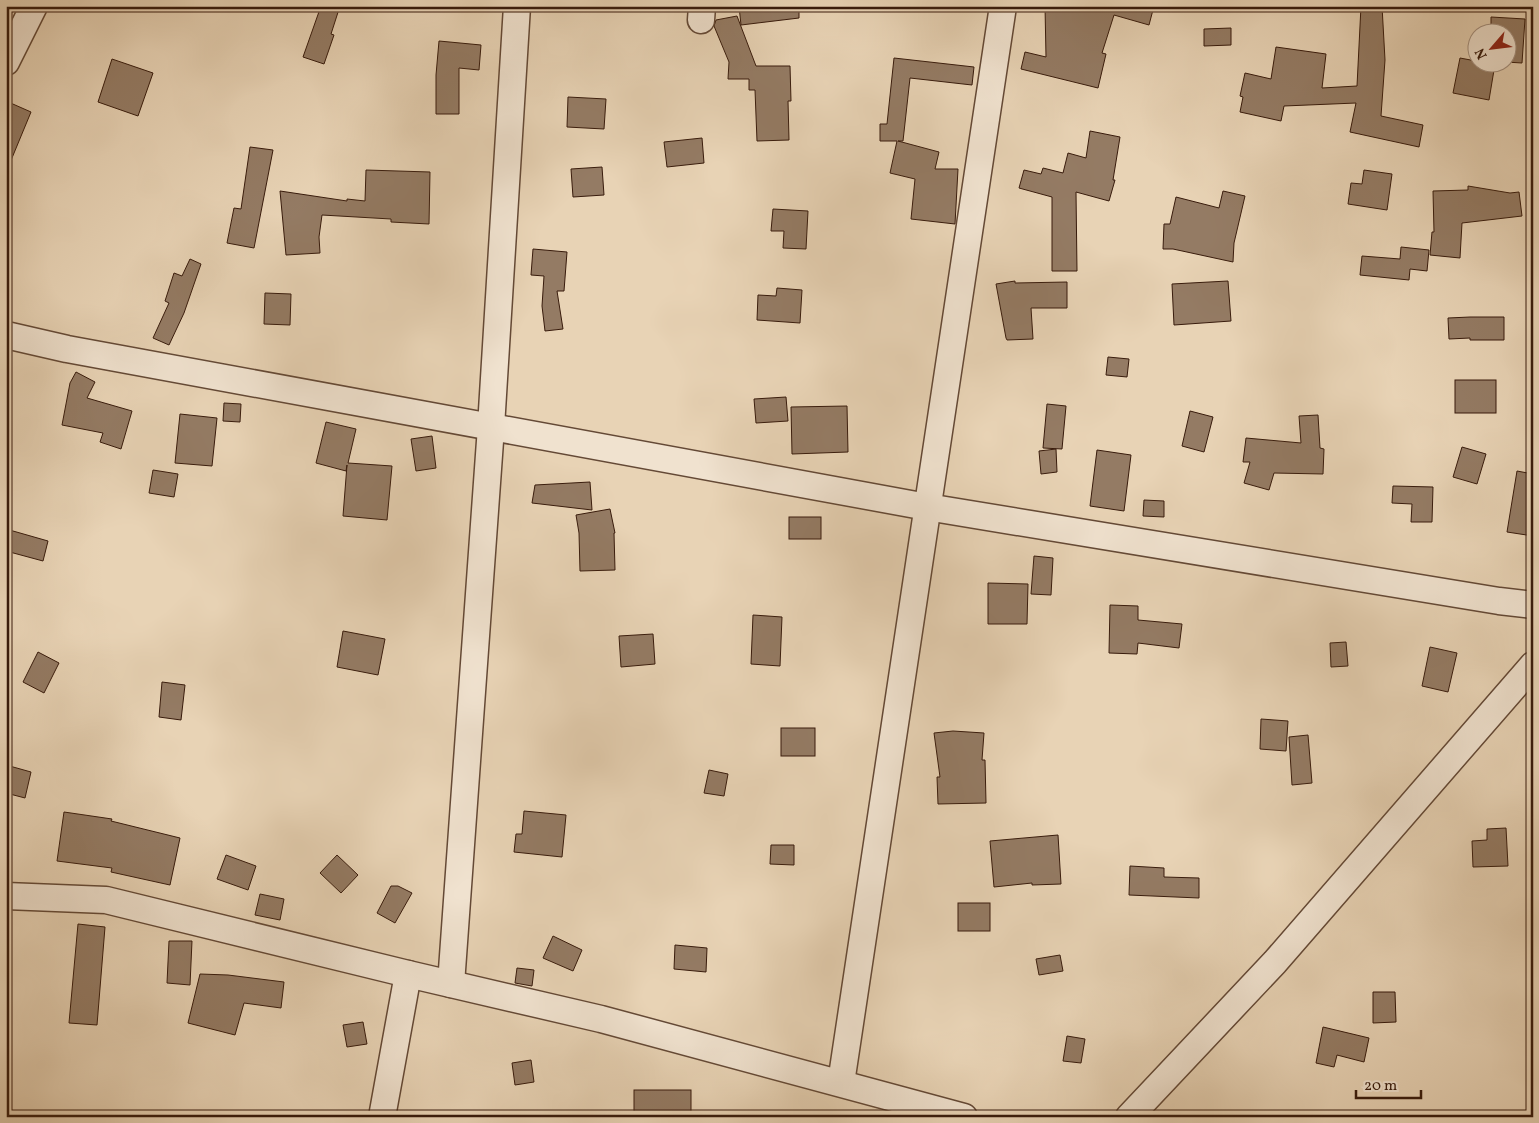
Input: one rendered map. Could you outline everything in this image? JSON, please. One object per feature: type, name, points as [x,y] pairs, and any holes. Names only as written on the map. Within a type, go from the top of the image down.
[{"type":"street","points":[[6,62],[34,6]]},
{"type":"street","points":[[451,984],[491,428],[517,6]]},
{"type":"street","points":[[841,1084],[1003,6]]},
{"type":"street","points":[[6,335],[67,349],[928,507],[1499,602],[1533,605]]},
{"type":"street","points":[[1129,1117],[1275,962],[1533,665]]},
{"type":"street","points":[[6,896],[106,900],[408,974],[601,1018],[964,1117]]},
{"type":"street","points":[[382,1117],[408,974]]},
{"type":"building","points":[[321,6],[340,6],[331,34],[334,35],[324,64],[303,57]]},
{"type":"building","points":[[739,6],[799,6],[799,18],[741,25]]},
{"type":"building","points":[[1045,6],[1154,6],[1149,25],[1114,15],[1102,53],[1106,54],[1098,88],[1021,69],[1025,52],[1046,57]]},
{"type":"building","points":[[1361,6],[1382,6],[1385,60],[1381,116],[1423,125],[1419,147],[1350,132],[1356,103],[1284,106],[1281,121],[1240,112],[1243,97],[1240,96],[1245,73],[1271,79],[1276,47],[1326,54],[1322,88],[1357,86]]},
{"type":"building","points":[[737,16],[756,66],[790,66],[791,101],[788,101],[789,140],[757,141],[755,90],[749,90],[749,79],[728,79],[729,62],[714,26],[716,20]]},
{"type":"building","points":[[1491,17],[1525,19],[1522,63],[1516,63],[1516,22],[1491,22]]},
{"type":"building","points":[[1231,28],[1231,45],[1204,46],[1204,29]]},
{"type":"building","points":[[439,41],[481,45],[479,70],[459,68],[459,114],[436,114],[436,75]]},
{"type":"building","points":[[894,58],[974,67],[972,85],[910,78],[903,141],[898,141],[939,152],[935,169],[958,169],[955,224],[911,219],[915,179],[890,173],[897,141],[880,141],[880,124],[887,124]]},
{"type":"building","points":[[1460,58],[1466,59],[1466,72],[1494,72],[1489,100],[1453,93]]},
{"type":"building","points":[[112,59],[153,73],[138,116],[98,102]]},
{"type":"building","points":[[568,97],[606,99],[604,129],[567,127]]},
{"type":"building","points":[[6,101],[31,112],[7,170],[6,170]]},
{"type":"building","points":[[1090,131],[1120,137],[1113,180],[1115,180],[1109,201],[1076,192],[1077,271],[1052,271],[1052,197],[1019,188],[1024,170],[1041,174],[1043,168],[1063,173],[1068,153],[1086,158]]},
{"type":"building","points":[[702,138],[704,163],[667,167],[664,142]]},
{"type":"building","points":[[250,147],[273,150],[254,248],[227,243],[234,208],[241,209]]},
{"type":"building","points":[[602,167],[604,195],[573,197],[571,169]]},
{"type":"building","points":[[366,170],[430,172],[429,224],[391,222],[391,219],[322,215],[319,237],[320,253],[286,255],[280,191],[347,201],[347,199],[365,201]]},
{"type":"building","points":[[1364,170],[1392,174],[1387,210],[1348,204],[1351,183],[1362,184]]},
{"type":"building","points":[[1468,186],[1510,193],[1519,192],[1522,216],[1462,223],[1460,258],[1430,255],[1432,232],[1434,232],[1433,191],[1468,190]]},
{"type":"building","points":[[1223,191],[1245,196],[1234,243],[1233,262],[1173,249],[1163,249],[1164,224],[1170,224],[1176,197],[1219,208]]},
{"type":"building","points":[[773,209],[808,211],[806,249],[783,248],[784,231],[771,231]]},
{"type":"building","points":[[1401,247],[1429,250],[1427,271],[1410,269],[1409,280],[1360,275],[1362,256],[1400,259]]},
{"type":"building","points":[[533,249],[567,252],[564,291],[557,291],[563,329],[545,331],[542,306],[544,276],[531,275]]},
{"type":"building","points":[[190,259],[201,264],[184,313],[169,345],[153,338],[169,303],[165,301],[174,273],[182,276]]},
{"type":"building","points":[[1015,281],[1015,283],[1067,282],[1067,308],[1031,308],[1033,339],[1007,340],[1006,338],[996,284]]},
{"type":"building","points":[[1228,281],[1231,321],[1174,325],[1172,284]]},
{"type":"building","points":[[777,288],[802,290],[800,323],[757,320],[758,295],[776,296]]},
{"type":"building","points":[[265,293],[291,294],[290,325],[264,324]]},
{"type":"building","points":[[1504,317],[1504,340],[1449,339],[1448,318]]},
{"type":"building","points":[[1108,357],[1129,359],[1127,377],[1106,375]]},
{"type":"building","points":[[76,372],[95,382],[87,398],[132,411],[121,449],[100,442],[103,433],[62,425],[70,383]]},
{"type":"building","points":[[1455,380],[1496,380],[1496,413],[1455,413]]},
{"type":"building","points":[[786,397],[788,421],[756,423],[754,399]]},
{"type":"building","points":[[224,403],[241,404],[240,422],[223,421]]},
{"type":"building","points":[[1047,404],[1066,406],[1062,449],[1043,448]]},
{"type":"building","points":[[847,406],[848,452],[792,454],[791,407]]},
{"type":"building","points":[[1190,411],[1213,417],[1204,452],[1182,446]]},
{"type":"building","points":[[180,414],[217,418],[212,466],[175,463]]},
{"type":"building","points":[[1318,415],[1320,448],[1324,449],[1323,474],[1274,473],[1269,490],[1244,483],[1250,462],[1243,462],[1246,438],[1301,443],[1299,416]]},
{"type":"building","points":[[326,422],[356,429],[348,463],[392,466],[387,520],[343,516],[347,465],[346,471],[316,463]]},
{"type":"building","points":[[432,436],[436,468],[416,471],[411,439]]},
{"type":"building","points":[[1462,447],[1486,454],[1477,484],[1453,477]]},
{"type":"building","points":[[1056,449],[1057,472],[1041,474],[1039,451]]},
{"type":"building","points":[[1097,450],[1131,455],[1124,511],[1090,506]]},
{"type":"building","points":[[153,470],[178,474],[174,497],[149,493]]},
{"type":"building","points":[[1517,471],[1533,474],[1533,536],[1507,532]]},
{"type":"building","points":[[590,482],[592,510],[532,503],[535,485]]},
{"type":"building","points":[[1393,486],[1433,487],[1432,522],[1411,522],[1412,504],[1392,503]]},
{"type":"building","points":[[1144,500],[1164,501],[1164,517],[1143,516]]},
{"type":"building","points":[[610,509],[615,533],[615,570],[580,571],[579,533],[576,515]]},
{"type":"building","points":[[789,517],[821,517],[821,539],[789,539]]},
{"type":"building","points":[[6,529],[48,541],[43,561],[6,551]]},
{"type":"building","points":[[1034,556],[1053,558],[1051,595],[1031,594]]},
{"type":"building","points":[[988,583],[1028,584],[1027,624],[988,624]]},
{"type":"building","points":[[1110,605],[1138,606],[1138,620],[1182,624],[1179,648],[1138,643],[1137,654],[1109,653]]},
{"type":"building","points":[[753,615],[782,617],[780,666],[751,664]]},
{"type":"building","points":[[343,631],[385,639],[378,675],[337,667]]},
{"type":"building","points":[[653,634],[655,664],[621,667],[619,636]]},
{"type":"building","points":[[1346,642],[1348,666],[1331,667],[1330,643]]},
{"type":"building","points":[[1430,647],[1457,653],[1448,692],[1422,686]]},
{"type":"building","points":[[38,652],[59,663],[44,693],[23,682]]},
{"type":"building","points":[[162,682],[185,685],[181,720],[159,717]]},
{"type":"building","points":[[1261,719],[1288,721],[1286,751],[1260,749]]},
{"type":"building","points":[[781,728],[815,728],[815,756],[781,756]]},
{"type":"building","points":[[953,731],[984,733],[982,760],[985,760],[986,803],[938,804],[937,777],[940,777],[934,733]]},
{"type":"building","points":[[1308,735],[1312,783],[1292,785],[1289,737]]},
{"type":"building","points":[[6,765],[31,772],[25,798],[6,793]]},
{"type":"building","points":[[709,770],[728,774],[724,796],[704,793]]},
{"type":"building","points":[[524,811],[566,815],[562,857],[514,852],[516,834],[522,834]]},
{"type":"building","points":[[64,812],[112,819],[111,821],[180,838],[170,885],[111,872],[112,868],[57,861]]},
{"type":"building","points":[[1506,828],[1508,866],[1473,867],[1472,841],[1487,840],[1487,829]]},
{"type":"building","points":[[1058,835],[1061,884],[1032,885],[1032,883],[994,887],[990,841]]},
{"type":"building","points":[[771,845],[794,845],[794,865],[770,864]]},
{"type":"building","points":[[226,855],[256,866],[248,890],[217,879]]},
{"type":"building","points":[[337,855],[358,875],[341,893],[320,873]]},
{"type":"building","points":[[1130,866],[1164,868],[1164,877],[1199,878],[1199,898],[1129,895]]},
{"type":"building","points":[[391,886],[398,886],[412,893],[395,923],[377,913]]},
{"type":"building","points":[[260,894],[284,899],[280,920],[255,915]]},
{"type":"building","points":[[958,903],[990,903],[990,931],[958,931]]},
{"type":"building","points":[[78,924],[105,927],[97,1025],[69,1023]]},
{"type":"building","points":[[553,936],[582,950],[573,971],[543,958]]},
{"type":"building","points":[[169,941],[192,941],[190,985],[167,983]]},
{"type":"building","points":[[675,945],[707,948],[706,972],[674,969]]},
{"type":"building","points":[[1060,955],[1063,971],[1039,975],[1036,959]]},
{"type":"building","points":[[517,968],[534,970],[532,986],[515,983]]},
{"type":"building","points":[[200,974],[228,975],[284,982],[281,1008],[244,1003],[235,1035],[188,1023]]},
{"type":"building","points":[[1373,992],[1395,992],[1396,1022],[1373,1023]]},
{"type":"building","points":[[363,1022],[367,1044],[347,1047],[343,1025]]},
{"type":"building","points":[[1323,1027],[1369,1038],[1364,1062],[1337,1055],[1334,1067],[1316,1063]]},
{"type":"building","points":[[1067,1036],[1085,1039],[1081,1063],[1063,1061]]},
{"type":"building","points":[[531,1060],[534,1082],[515,1085],[512,1063]]},
{"type":"building","points":[[634,1090],[691,1090],[691,1117],[634,1117]]}]
